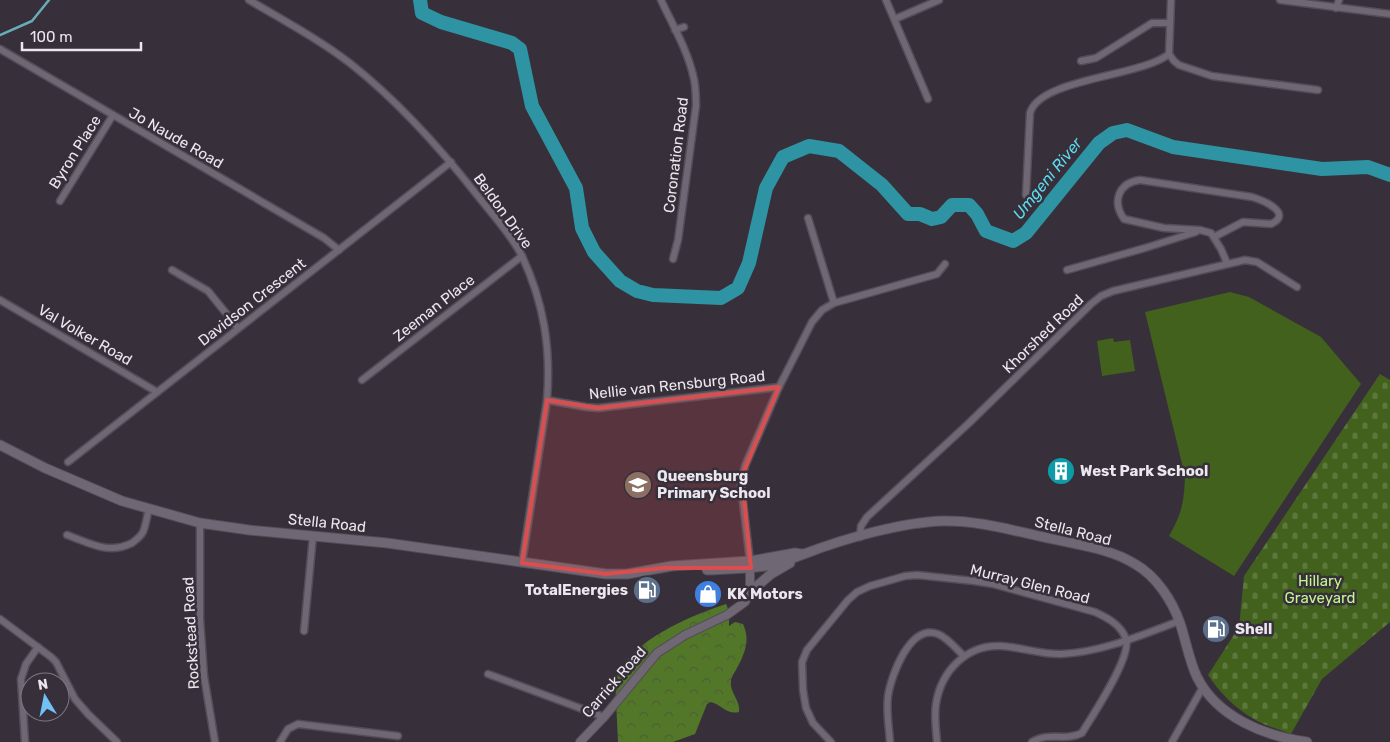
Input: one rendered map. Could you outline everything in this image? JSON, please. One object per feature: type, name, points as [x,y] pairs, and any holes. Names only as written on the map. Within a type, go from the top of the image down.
[{"type":"main road","name":"Stella Road","points":[[0,445],[45,468],[122,501],[200,523],[248,530],[387,543],[606,574],[627,574],[664,568],[673,571],[750,565],[799,556],[860,536],[914,524],[952,521],[994,527],[1101,550],[1135,564],[1150,575],[1164,590],[1179,621],[1193,666],[1203,687],[1223,710],[1245,723],[1268,733],[1291,740],[1306,742]]},
{"type":"main road","points":[[750,592],[771,574],[799,556]]},
{"type":"street","name":"Beldon Drive","points":[[249,0],[317,40],[351,64],[394,101],[451,162],[513,241],[522,256],[538,297],[547,333],[549,374],[547,400],[522,563]]},
{"type":"street","name":"Coronation Road","points":[[661,0],[694,76],[696,98],[678,240],[673,259]]},
{"type":"street","points":[[886,0],[928,99]]},
{"type":"street","points":[[895,19],[939,0]]},
{"type":"street","points":[[1171,0],[1169,54],[1179,65],[1212,76],[1318,90]]},
{"type":"street","points":[[1281,0],[1390,14]]},
{"type":"street","points":[[1336,8],[1339,0]]},
{"type":"street","points":[[1081,61],[1096,58],[1152,23],[1170,22]]},
{"type":"street","points":[[675,30],[684,27]]},
{"type":"street","name":"Jo Naude Road","points":[[0,49],[324,238],[339,250]]},
{"type":"street","points":[[1026,195],[1030,113],[1034,104],[1065,87],[1140,67],[1169,54]]},
{"type":"street","name":"Byron Place","points":[[60,202],[112,115]]},
{"type":"street","name":"Davidson Crescent","points":[[68,462],[451,162]]},
{"type":"street","points":[[1214,237],[1243,222],[1271,224],[1278,218],[1277,211],[1274,206],[1252,197],[1140,180],[1126,183],[1122,188],[1118,206],[1124,219],[1164,228],[1200,230],[1211,233],[1227,263]]},
{"type":"street","points":[[808,218],[834,303]]},
{"type":"street","points":[[1067,270],[1200,230]]},
{"type":"street","name":"Zeeman Place","points":[[362,380],[522,256]]},
{"type":"street","name":"Khorshed Road","points":[[860,536],[861,526],[867,517],[968,424],[1101,296],[1113,291],[1246,260],[1257,262],[1297,287]]},
{"type":"street","points":[[750,592],[750,565],[742,502],[742,476],[779,387],[817,314],[834,303],[937,274],[945,264]]},
{"type":"street","points":[[172,270],[208,291],[238,328]]},
{"type":"street","name":"Val Volker Road","points":[[0,300],[157,392]]},
{"type":"street","name":"Nellie van Rensburg Road","points":[[547,400],[598,408],[779,387]]},
{"type":"street","points":[[67,534],[105,548],[114,549],[124,546],[135,541],[143,533],[149,508]]},
{"type":"street","name":"Rockstead Road","points":[[200,523],[200,619],[204,676],[215,742]]},
{"type":"street","points":[[304,631],[313,536]]},
{"type":"street","name":"Murray Glen Road","points":[[831,742],[813,723],[806,708],[802,662],[807,650],[848,600],[857,592],[870,586],[905,576],[917,575],[993,584],[1106,617],[1120,629],[1127,641]]},
{"type":"street","name":"Carrick Road","points":[[580,742],[604,717],[657,653],[685,635],[727,615],[742,605],[750,592]]},
{"type":"street","points":[[0,619],[56,662],[75,699],[117,742]]},
{"type":"street","points":[[937,742],[935,713],[938,693],[950,668],[964,656],[979,648],[1002,646],[1060,654],[1127,641],[1179,621]]},
{"type":"street","points":[[890,742],[889,689],[899,662],[908,645],[916,638],[930,632],[945,638],[964,656]]},
{"type":"street","points":[[1032,742],[1043,737],[1066,741],[1082,734],[1120,668],[1127,641]]},
{"type":"street","points":[[25,742],[21,679],[26,664],[38,647]]},
{"type":"street","points":[[488,674],[604,717]]},
{"type":"street","points":[[1172,742],[1203,687]]},
{"type":"street","points":[[280,742],[288,729],[298,724],[398,736]]},
{"type":"highlighted area","points":[[779,387],[742,476],[751,568],[664,568],[606,574],[522,563],[547,400],[598,408]]},
{"type":"green space","points":[[1230,292],[1249,297],[1321,337],[1361,384],[1234,576],[1169,536],[1182,507],[1185,476],[1145,312]]},
{"type":"green space","points":[[1113,338],[1114,342],[1130,340],[1135,371],[1102,376],[1097,341]]},
{"type":"green space","name":"Hillary Graveyard","points":[[1380,374],[1390,380],[1390,622],[1322,679],[1291,734],[1263,724],[1241,710],[1217,688],[1208,675],[1239,627],[1244,576]]},
{"type":"green space","points":[[726,604],[729,611],[729,626],[735,622],[743,624],[746,636],[746,648],[731,681],[739,712],[728,711],[711,702],[707,704],[695,734],[673,742],[618,742],[615,679],[623,665],[635,652],[663,631]]},
{"type":"waterway","points":[[0,35],[32,21],[49,0]]},
{"type":"waterway","name":"Umgeni River","points":[[420,0],[422,13],[441,22],[512,43],[520,49],[532,106],[576,188],[582,228],[594,252],[620,281],[637,291],[653,295],[721,298],[738,288],[749,263],[766,188],[783,157],[809,146],[839,151],[882,185],[908,214],[920,214],[932,219],[941,217],[952,205],[969,205],[977,214],[986,231],[1013,241],[1026,233],[1099,143],[1113,133],[1127,130],[1173,147],[1322,169],[1368,167],[1390,175]]},
{"type":"place","name":"West Park School","points":[[1061,471]]},
{"type":"place","name":"Queensburg Primary School","points":[[638,485]]},
{"type":"place","name":"TotalEnergies","points":[[647,590]]},
{"type":"place","name":"KK Motors","points":[[708,594]]},
{"type":"place","name":"Shell","points":[[1216,629]]}]
